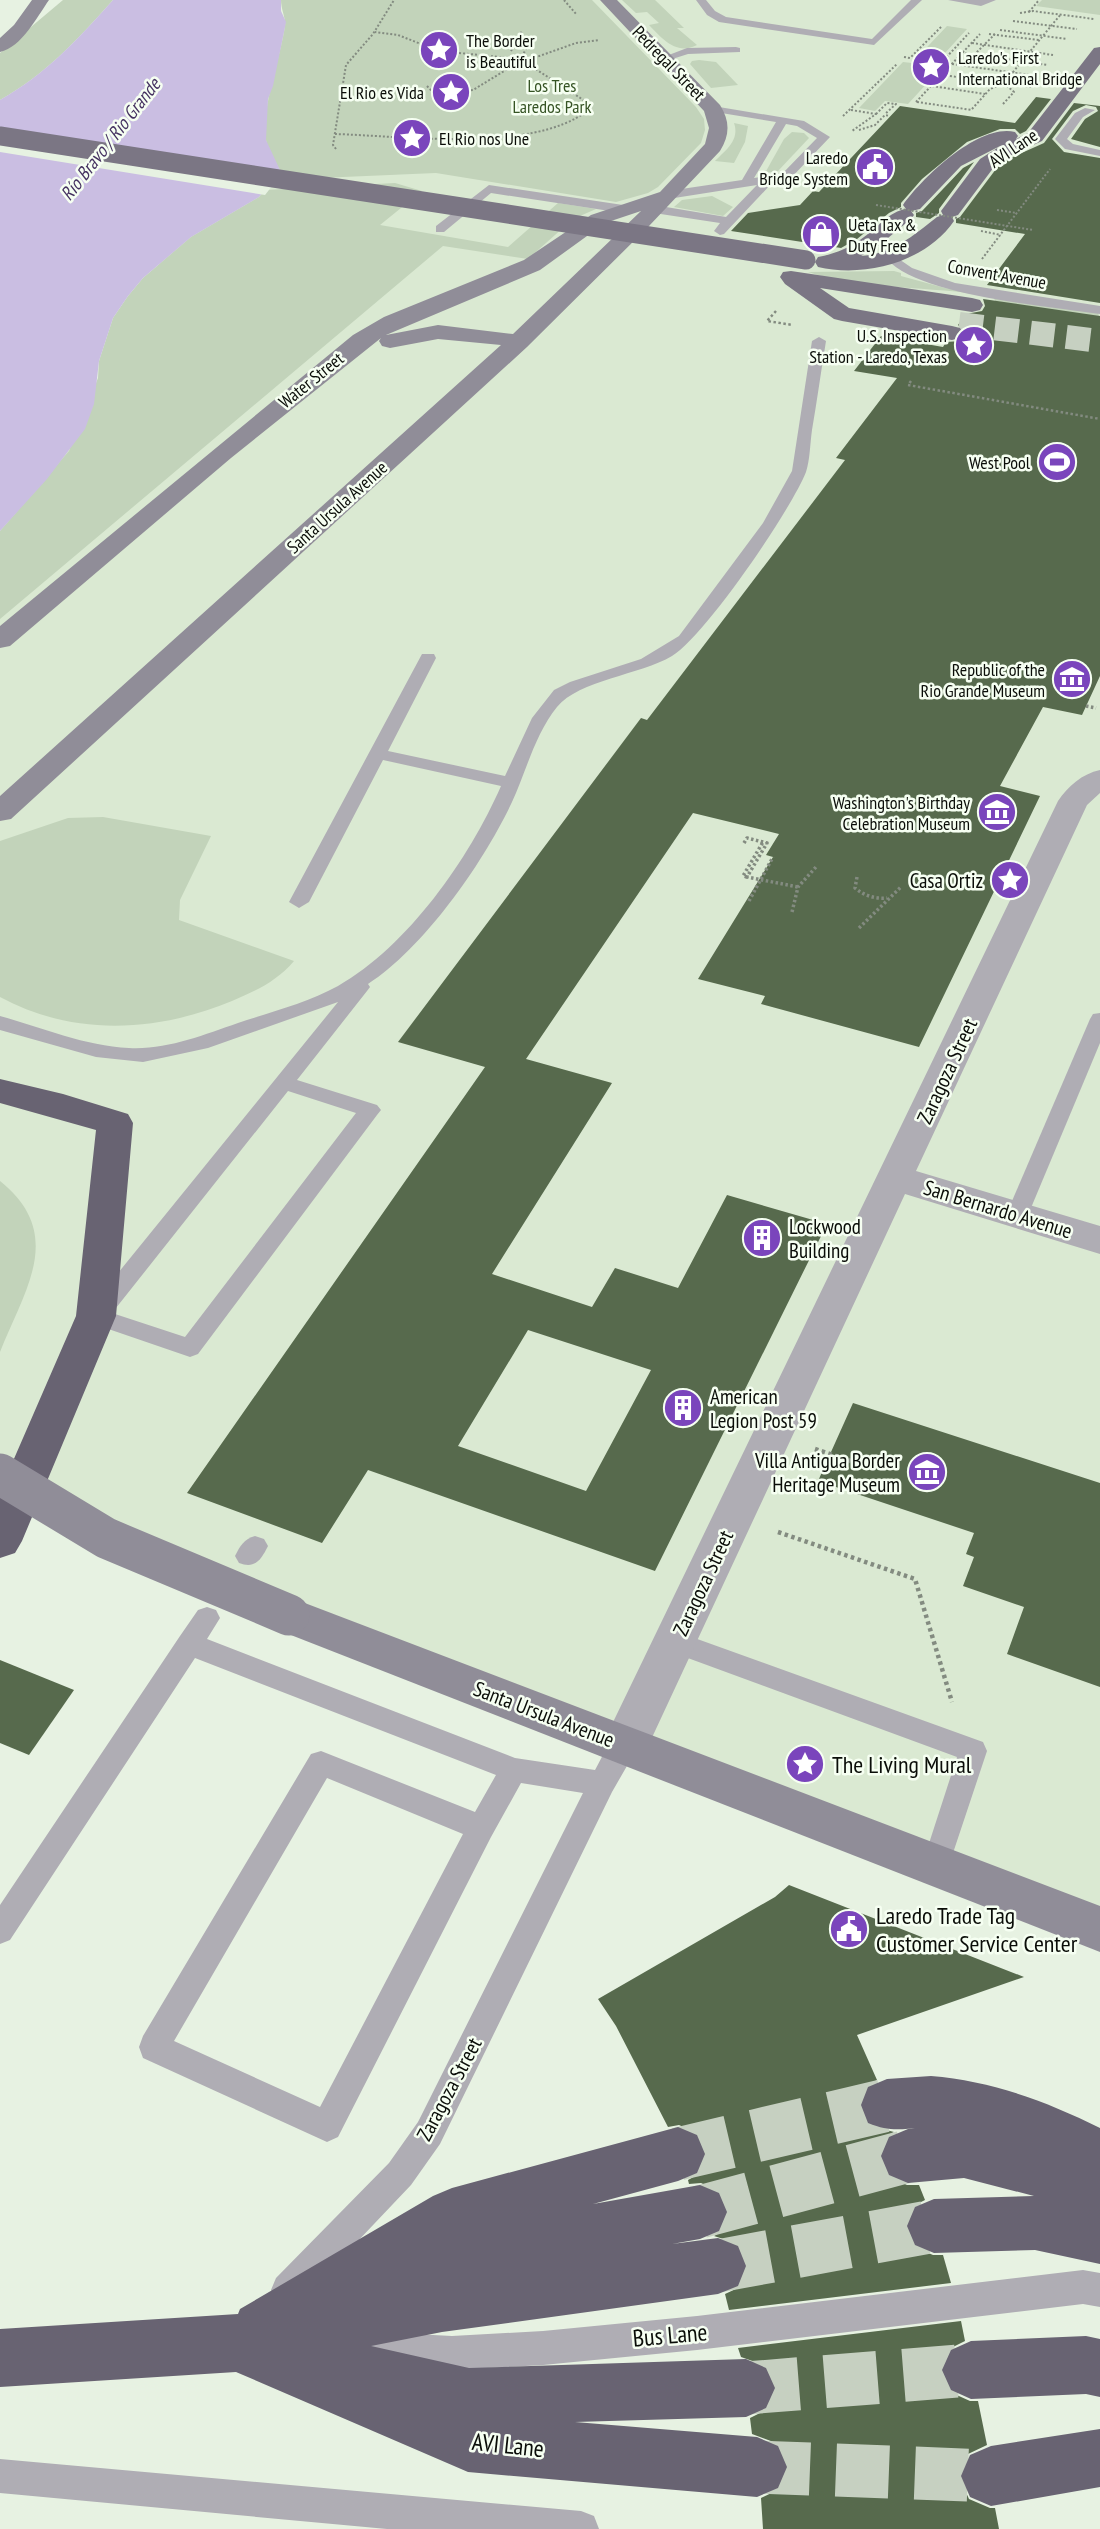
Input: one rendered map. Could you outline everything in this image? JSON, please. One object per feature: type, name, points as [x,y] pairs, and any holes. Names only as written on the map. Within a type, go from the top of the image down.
[{"type":"highway","points":[[0,1091],[63,1106],[115,1123],[96,1316],[0,1541]]},
{"type":"highway","points":[[887,2105],[930,2101],[1001,2113],[1079,2145],[1100,2158]]},
{"type":"highway","points":[[908,2155],[964,2151],[1100,2185]]},
{"type":"highway","points":[[237,2343],[452,2215],[678,2154]]},
{"type":"highway","points":[[237,2343],[464,2255],[700,2212]]},
{"type":"highway","points":[[934,2226],[1035,2223],[1100,2236]]},
{"type":"highway","points":[[0,2358],[237,2343],[442,2304],[718,2266]]},
{"type":"highway","points":[[237,2343],[469,2397],[746,2388]]},
{"type":"highway","name":"AVI Lane","points":[[237,2343],[468,2443],[757,2467]]},
{"type":"highway","points":[[971,2370],[1086,2365],[1100,2368]]},
{"type":"highway","points":[[991,2476],[1100,2458]]},
{"type":"main road","points":[[0,47],[20,29],[41,0]]},
{"type":"main road","name":"Pedregal Street","points":[[608,0],[713,109],[720,125],[719,138],[647,209]]},
{"type":"main road","points":[[0,146],[720,259],[808,267],[847,256],[870,243],[908,210],[941,170],[965,152],[1025,130],[1048,117],[1100,52]]},
{"type":"main road","name":"AVI Lane","points":[[808,267],[893,259],[916,245],[947,216],[987,163],[998,154],[1035,137],[1048,117]]},
{"type":"main road","points":[[0,136],[808,267],[962,319],[842,314],[808,267]]},
{"type":"main road","name":"Santa Ursula Avenue","points":[[0,812],[510,350],[647,209]]},
{"type":"main road","name":"Water Street","points":[[0,640],[361,340],[393,322],[532,265],[598,219],[647,209]]},
{"type":"main road","name":"Water Street","points":[[0,663],[370,352],[392,340],[435,331],[464,332],[510,350]]},
{"type":"main road","name":"Santa Ursula Avenue","points":[[0,1475],[106,1538],[289,1615],[614,1764],[936,1865],[1100,1929]]},
{"type":"street","name":"Zaragoza Street","points":[[614,1764],[675,1642],[1073,802],[1085,789],[1100,779]]},
{"type":"street","name":"San Bernardo Avenue","points":[[896,1178],[1100,1240]]},
{"type":"lane","points":[[701,0],[711,13],[723,20],[874,42],[918,0]]},
{"type":"lane","points":[[953,0],[981,3],[990,0]]},
{"type":"lane","points":[[666,58],[732,54]]},
{"type":"lane","points":[[647,209],[786,177],[824,137],[800,123],[713,109]]},
{"type":"lane","points":[[1069,146],[1063,144],[1062,136],[1079,115],[1089,110]]},
{"type":"lane","points":[[747,184],[750,174],[783,120]]},
{"type":"lane","points":[[1035,137],[1100,153]]},
{"type":"lane","points":[[440,229],[489,190],[647,209],[724,226],[767,181]]},
{"type":"lane","name":"Convent Avenue","points":[[893,259],[908,271],[953,286],[1100,310]]},
{"type":"lane","points":[[284,1083],[370,1110],[190,1348],[96,1316],[370,973],[424,922],[486,832],[546,710],[560,694],[580,684],[652,662],[685,639],[770,524],[799,471],[819,341]]},
{"type":"lane","points":[[299,902],[428,658]]},
{"type":"lane","points":[[377,754],[512,783]]},
{"type":"lane","points":[[0,1023],[87,1047],[128,1055],[153,1054],[197,1045],[324,1000],[370,973]]},
{"type":"lane","points":[[1017,1215],[1100,1019]]},
{"type":"lane","points":[[0,1930],[207,1618]]},
{"type":"lane","points":[[675,1642],[973,1751],[936,1865]]},
{"type":"lane","points":[[189,1644],[514,1770],[614,1764]]},
{"type":"lane","points":[[481,1828],[321,1763],[154,2047],[327,2126],[481,1828],[514,1770]]},
{"type":"lane","name":"Zaragoza Street","points":[[237,2343],[400,2174],[429,2133],[614,1764]]},
{"type":"lane","name":"Bus Lane","points":[[237,2343],[462,2353],[734,2330],[956,2300],[1083,2287],[1100,2290]]},
{"type":"lane","points":[[0,2476],[581,2529]]},
{"type":"path","points":[[345,152],[336,150],[333,145],[346,65],[351,54],[375,32],[384,11],[394,0]]},
{"type":"path","points":[[564,0],[582,20]]},
{"type":"path","points":[[1029,12],[1039,0]]},
{"type":"path","points":[[1018,13],[1100,19]]},
{"type":"path","points":[[972,110],[990,89],[1004,83],[1060,15]]},
{"type":"path","points":[[974,55],[1008,20],[1086,30]]},
{"type":"path","points":[[854,107],[904,57],[910,58],[944,24]]},
{"type":"path","points":[[974,27],[941,63],[1047,77]]},
{"type":"path","points":[[972,110],[916,102],[985,28]]},
{"type":"path","points":[[992,29],[1078,40]]},
{"type":"path","points":[[511,51],[522,31]]},
{"type":"path","points":[[335,134],[499,141],[574,121],[587,111],[584,101],[522,61],[439,51],[398,35],[375,32]]},
{"type":"path","points":[[981,33],[1039,40]]},
{"type":"path","points":[[976,38],[990,40]]},
{"type":"path","points":[[435,94],[473,90],[522,61],[542,57],[576,43],[600,40]]},
{"type":"path","points":[[516,42],[530,43],[522,61]]},
{"type":"path","points":[[971,43],[1064,57]]},
{"type":"path","points":[[961,53],[1056,66]]},
{"type":"path","points":[[942,75],[1039,88]]},
{"type":"path","points":[[428,86],[443,103]]},
{"type":"path","points":[[931,86],[985,94]]},
{"type":"path","points":[[887,103],[896,104],[873,126],[852,131],[876,114],[887,103]]},
{"type":"path","points":[[851,110],[876,114]]},
{"type":"path","points":[[972,110],[975,117]]},
{"type":"path","points":[[885,115],[890,116]]},
{"type":"path","points":[[978,265],[1057,160]]},
{"type":"path","points":[[876,205],[1033,229]]},
{"type":"path","points":[[911,381],[908,385],[1100,419]]},
{"type":"path","points":[[1086,706],[1096,708]]},
{"type":"path","points":[[744,843],[747,838],[763,842],[743,876],[798,887]]},
{"type":"path","points":[[749,901],[773,857]]},
{"type":"path","points":[[792,912],[798,887],[816,867]]},
{"type":"path","points":[[857,877],[855,888],[860,893],[872,898],[888,898]]},
{"type":"path","points":[[859,928],[901,887]]},
{"type":"path","points":[[809,1461],[815,1449]]},
{"type":"path","points":[[824,1452],[851,1461]]},
{"type":"path","points":[[783,1522],[778,1534],[915,1579],[952,1703]]},
{"type":"shaded area","points":[[281,0],[1100,0],[1100,1929],[0,1497],[0,531],[47,479],[286,22]]},
{"type":"green space","points":[[63,0],[113,0],[47,67],[0,100],[0,53]]},
{"type":"green space","name":"Los Tres Laredos Park","points":[[281,0],[592,0],[696,107],[704,119],[705,130],[701,143],[658,187],[648,193],[616,202],[436,173],[273,180],[280,170],[268,148],[265,127],[268,99],[285,26]]},
{"type":"green space","points":[[622,0],[655,0],[684,28],[677,28],[697,45],[682,48],[670,44],[649,25],[659,23],[647,12],[636,13]]},
{"type":"green space","points":[[1042,0],[1100,0],[1100,15],[1036,6]]},
{"type":"green space","points":[[947,26],[967,29],[933,66],[941,68],[908,104],[885,101],[875,111],[859,108],[903,62],[912,63]]},
{"type":"green space","points":[[699,60],[716,62],[738,85],[711,88],[690,64]]},
{"type":"green space","points":[[734,123],[748,126],[745,142],[734,163],[715,161],[734,140]]},
{"type":"green space","points":[[792,132],[804,133],[809,138],[778,171],[765,173],[784,139]]},
{"type":"green space","points":[[395,183],[422,191],[380,225],[508,247],[558,203],[596,209],[573,219],[528,259],[443,246],[0,619],[0,531],[69,451],[98,378],[99,361],[113,318],[143,278],[191,237],[259,197],[265,190]]},
{"type":"green space","points":[[712,196],[733,207],[723,216],[674,207],[682,200]]},
{"type":"green space","points":[[808,272],[901,273],[901,276],[945,288],[1098,313],[1100,319],[995,301],[989,296],[852,282]]},
{"type":"green space","points":[[103,817],[211,836],[180,900],[179,920],[294,961],[266,985],[232,1001],[175,1019],[145,1024],[116,1026],[57,1019],[0,997],[0,841],[68,818]]},
{"type":"green space","points":[[0,1181],[20,1201],[31,1221],[36,1242],[28,1284],[0,1352]]},
{"type":"water","name":"Río Bravo / Rio Grande","points":[[113,0],[281,0],[281,11],[286,22],[268,99],[266,140],[280,170],[259,197],[191,237],[143,278],[128,296],[113,318],[99,361],[94,404],[85,429],[47,479],[0,531],[0,100],[47,67]]},
{"type":"pier","points":[[0,127],[283,172],[265,195],[0,152]]},
{"type":"building","name":"Laredo Bridge System","points":[[1036,97],[1051,99],[1026,131],[1020,134],[1015,129],[1000,129],[967,142],[922,179],[901,203],[901,207],[841,248],[731,231],[748,213],[800,205],[813,191],[819,192],[900,106],[1015,123]]},
{"type":"building","points":[[1074,103],[1100,106],[1100,147],[1071,139],[1085,119],[1098,111],[1096,107],[1086,105],[1073,111],[1052,139],[1064,152],[1100,158],[1100,303],[987,285],[1025,234],[956,223],[956,219],[996,169],[1006,160],[1044,143]]},
{"type":"building","points":[[974,162],[939,209],[939,213],[930,219],[916,217],[916,213],[922,211],[963,168]]},
{"type":"building","points":[[983,299],[1100,316],[1100,676],[1082,715],[1043,707],[1000,786],[1040,796],[919,1047],[761,1004],[765,996],[698,979],[773,857],[766,855],[779,834],[693,813],[526,1059],[612,1083],[492,1274],[592,1307],[615,1268],[678,1288],[727,1195],[827,1224],[655,1571],[368,1470],[322,1543],[187,1493],[485,1067],[398,1042],[641,718],[647,720],[845,460],[836,458],[897,378],[854,371],[881,336],[943,347],[946,342],[961,341],[965,332],[958,325],[966,314],[982,311],[985,306]],"holes":[[[528,1330],[651,1370],[586,1491],[458,1446]]]},
{"type":"building","points":[[853,1403],[1100,1483],[1100,1687],[1007,1654],[1024,1607],[963,1586],[974,1557],[966,1554],[974,1533],[818,1481]]},
{"type":"building","points":[[0,1660],[74,1690],[29,1755],[0,1743]]},
{"type":"building","points":[[789,1885],[1024,1977],[857,2035],[877,2080],[866,2086],[859,2106],[867,2125],[894,2132],[887,2136],[879,2155],[887,2176],[907,2185],[919,2185],[925,2200],[913,2206],[905,2227],[914,2247],[933,2255],[943,2255],[951,2283],[729,2310],[725,2294],[740,2287],[748,2265],[739,2244],[714,2236],[721,2232],[729,2213],[721,2192],[701,2183],[689,2184],[688,2180],[699,2174],[707,2155],[699,2134],[679,2125],[668,2127],[616,2026],[598,1999],[775,1897]]},
{"type":"building","points":[[961,2321],[965,2341],[949,2349],[940,2371],[950,2392],[970,2401],[978,2401],[987,2445],[968,2454],[959,2477],[969,2499],[995,2508],[999,2529],[763,2529],[761,2498],[780,2489],[789,2466],[779,2444],[752,2434],[750,2418],[768,2409],[777,2387],[767,2366],[741,2357],[738,2348]]},
{"type":"tunnel","points":[[959,324],[1100,341]]},
{"type":"tunnel","points":[[678,2154],[887,2105]]},
{"type":"tunnel","points":[[700,2212],[908,2156]]},
{"type":"tunnel","points":[[718,2266],[934,2226]]},
{"type":"tunnel","points":[[746,2388],[971,2370]]},
{"type":"tunnel","points":[[757,2467],[991,2476]]},
{"type":"place","name":"The Border is Beautiful","points":[[439,50]]},
{"type":"place","name":"Laredo's First International Bridge","points":[[931,67]]},
{"type":"place","name":"El Rio es Vida","points":[[451,92]]},
{"type":"place","name":"El Rio nos Une","points":[[412,138]]},
{"type":"place","name":"Laredo Bridge System","points":[[875,167]]},
{"type":"place","name":"Ueta Tax & Duty Free","points":[[821,234]]},
{"type":"place","name":"U.S. Inspection Station - Laredo, Texas","points":[[974,345]]},
{"type":"place","name":"West Pool","points":[[1057,462]]},
{"type":"place","name":"Republic of the Rio Grande Museum","points":[[1072,679]]},
{"type":"place","name":"Washington's Birthday Celebration Museum","points":[[997,812]]},
{"type":"place","name":"Casa Ortiz","points":[[1010,880]]},
{"type":"place","name":"Lockwood Building","points":[[762,1238]]},
{"type":"place","name":"American Legion Post 59","points":[[683,1408]]},
{"type":"place","name":"Villa Antigua Border Heritage Museum","points":[[927,1472]]},
{"type":"place","name":"The Living Mural","points":[[805,1764]]},
{"type":"place","name":"Laredo Trade Tag Customer Service Center","points":[[849,1929]]}]
